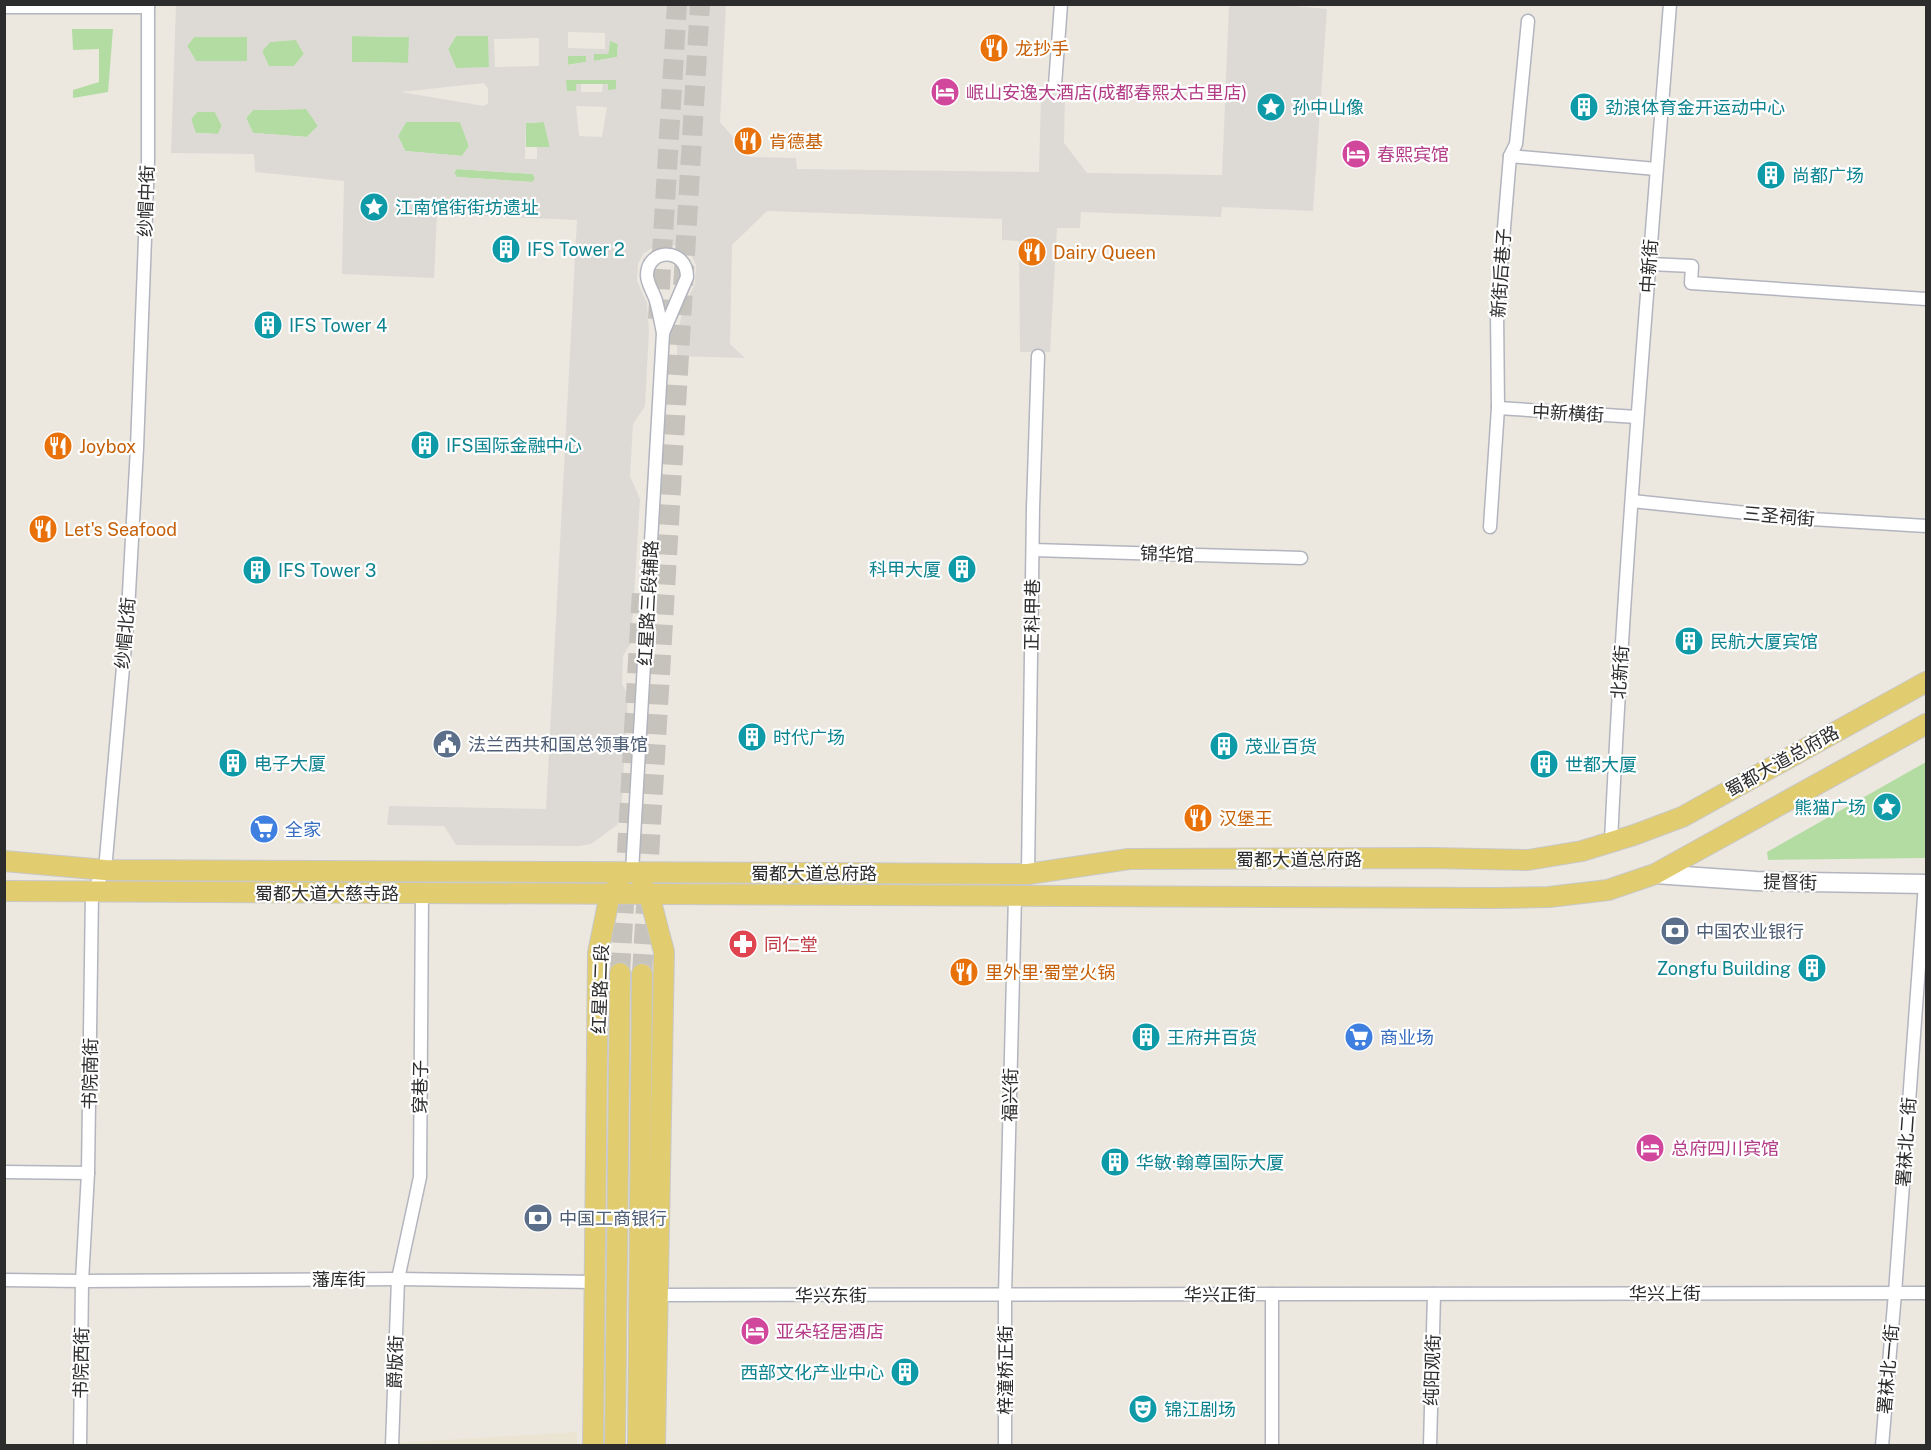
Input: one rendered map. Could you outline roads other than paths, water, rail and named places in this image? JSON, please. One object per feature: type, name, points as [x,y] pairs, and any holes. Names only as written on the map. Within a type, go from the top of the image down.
[{"type":"main road","name":"蜀都大道总府路","points":[[632,872],[1028,874],[1129,859],[1528,860],[1582,851],[1611,843],[1682,817],[1926,682]]},
{"type":"main road","name":"蜀都大道总府路","points":[[649,894],[1549,897],[1608,890],[1654,874],[1926,724]]},
{"type":"main road","name":"蜀都大道大慈寺路","points":[[4,861],[105,870],[632,872]]},
{"type":"main road","points":[[610,894],[632,872],[649,894],[664,952],[655,1446]]},
{"type":"main road","name":"提督街","points":[[1654,874],[1756,881],[1925,884]]},
{"type":"main road","name":"蜀都大道大慈寺路","points":[[4,891],[649,894]]},
{"type":"main road","name":"红星路二段","points":[[592,1446],[598,953],[610,894]]},
{"type":"main road","points":[[615,1446],[620,973]]},
{"type":"main road","points":[[638,1446],[642,974]]},
{"type":"street","points":[[1055,85],[1061,4]]},
{"type":"street","name":"中新街","points":[[1632,501],[1670,4]]},
{"type":"street","points":[[4,7],[148,6]]},
{"type":"street","name":"纱帽中街","points":[[138,395],[148,160],[148,6]]},
{"type":"street","name":"新街后巷子","points":[[1490,527],[1498,408],[1497,312],[1510,156],[1516,144],[1528,21]]},
{"type":"street","points":[[1510,156],[1656,169]]},
{"type":"street","name":"红星路三段辅路","points":[[632,872],[663,333],[647,274],[657,257],[670,255],[681,260],[685,265],[687,277],[663,333]]},
{"type":"street","points":[[1650,264],[1692,266],[1691,283],[1926,299]]},
{"type":"street","name":"正科甲巷","points":[[1028,874],[1038,356]]},
{"type":"street","name":"纱帽北街","points":[[105,870],[128,599],[138,395]]},
{"type":"street","name":"中新横街","points":[[1498,408],[1637,417]]},
{"type":"street","name":"三圣祠街","points":[[1632,501],[1795,518],[1926,526]]},
{"type":"street","name":"北新街","points":[[1611,843],[1632,501]]},
{"type":"street","name":"锦华馆","points":[[1033,550],[1301,558]]},
{"type":"street","name":"书院南街","points":[[82,1281],[88,1173],[92,892],[105,870]]},
{"type":"street","name":"署袜北二街","points":[[1895,1293],[1925,884]]},
{"type":"street","name":"穿巷子","points":[[398,1279],[420,1177],[422,893]]},
{"type":"street","name":"福兴街","points":[[1005,1295],[1015,896]]},
{"type":"street","points":[[4,1172],[88,1173]]},
{"type":"street","name":"藩库街","points":[[4,1280],[398,1279],[595,1282]]},
{"type":"street","name":"爵版街","points":[[392,1446],[398,1279]]},
{"type":"street","name":"书院西街","points":[[80,1446],[82,1281]]},
{"type":"street","name":"署袜北一街","points":[[1882,1446],[1895,1293]]},
{"type":"street","name":"华兴上街","points":[[1434,1294],[1926,1293]]},
{"type":"street","points":[[1272,1294],[1272,1446]]},
{"type":"street","name":"华兴正街","points":[[1005,1295],[1434,1294]]},
{"type":"street","name":"纯阳观街","points":[[1430,1446],[1434,1294]]},
{"type":"street","name":"华兴东街","points":[[657,1295],[1005,1295]]},
{"type":"street","name":"梓潼桥正街","points":[[1005,1295],[1005,1446]]},
{"type":"tunnel","points":[[658,319],[677,4]]},
{"type":"tunnel","points":[[642,974],[700,4]]},
{"type":"tunnel","points":[[620,973],[642,591]]},
{"type":"place","name":"龙抄手","points":[[994,48]]},
{"type":"place","name":"岷山安逸大酒店(成都春熙太古里店)","points":[[945,92]]},
{"type":"place","name":"孙中山像","points":[[1271,107]]},
{"type":"place","name":"劲浪体育金开运动中心","points":[[1584,107]]},
{"type":"place","name":"肯德基","points":[[748,141]]},
{"type":"place","name":"春熙宾馆","points":[[1356,154]]},
{"type":"place","name":"尚都广场","points":[[1771,175]]},
{"type":"place","name":"江南馆街街坊遗址","points":[[374,207]]},
{"type":"place","name":"IFS Tower 2","points":[[506,249]]},
{"type":"place","name":"Dairy Queen","points":[[1032,252]]},
{"type":"place","name":"IFS Tower 4","points":[[268,325]]},
{"type":"place","name":"IFS国际金融中心","points":[[425,445]]},
{"type":"place","name":"Joybox","points":[[58,446]]},
{"type":"place","name":"Let's Seafood","points":[[43,529]]},
{"type":"place","name":"科甲大厦","points":[[962,569]]},
{"type":"place","name":"IFS Tower 3","points":[[257,570]]},
{"type":"place","name":"民航大厦宾馆","points":[[1689,641]]},
{"type":"place","name":"时代广场","points":[[752,737]]},
{"type":"place","name":"法兰西共和国总领事馆","points":[[447,744]]},
{"type":"place","name":"茂业百货","points":[[1224,746]]},
{"type":"place","name":"电子大厦","points":[[233,763]]},
{"type":"place","name":"世都大厦","points":[[1544,764]]},
{"type":"place","name":"熊猫广场","points":[[1887,807]]},
{"type":"place","name":"汉堡王","points":[[1198,818]]},
{"type":"place","name":"全家","points":[[264,829]]},
{"type":"place","name":"中国农业银行","points":[[1675,931]]},
{"type":"place","name":"同仁堂","points":[[743,944]]},
{"type":"place","name":"Zongfu Building","points":[[1812,968]]},
{"type":"place","name":"里外里·蜀堂火锅","points":[[964,972]]},
{"type":"place","name":"王府井百货","points":[[1146,1037]]},
{"type":"place","name":"商业场","points":[[1359,1037]]},
{"type":"place","name":"总府四川宾馆","points":[[1650,1148]]},
{"type":"place","name":"华敏·翰尊国际大厦","points":[[1115,1162]]},
{"type":"place","name":"中国工商银行","points":[[538,1218]]},
{"type":"place","name":"亚朵轻居酒店","points":[[755,1331]]},
{"type":"place","name":"西部文化产业中心","points":[[905,1372]]},
{"type":"place","name":"锦江剧场","points":[[1143,1409]]}]
